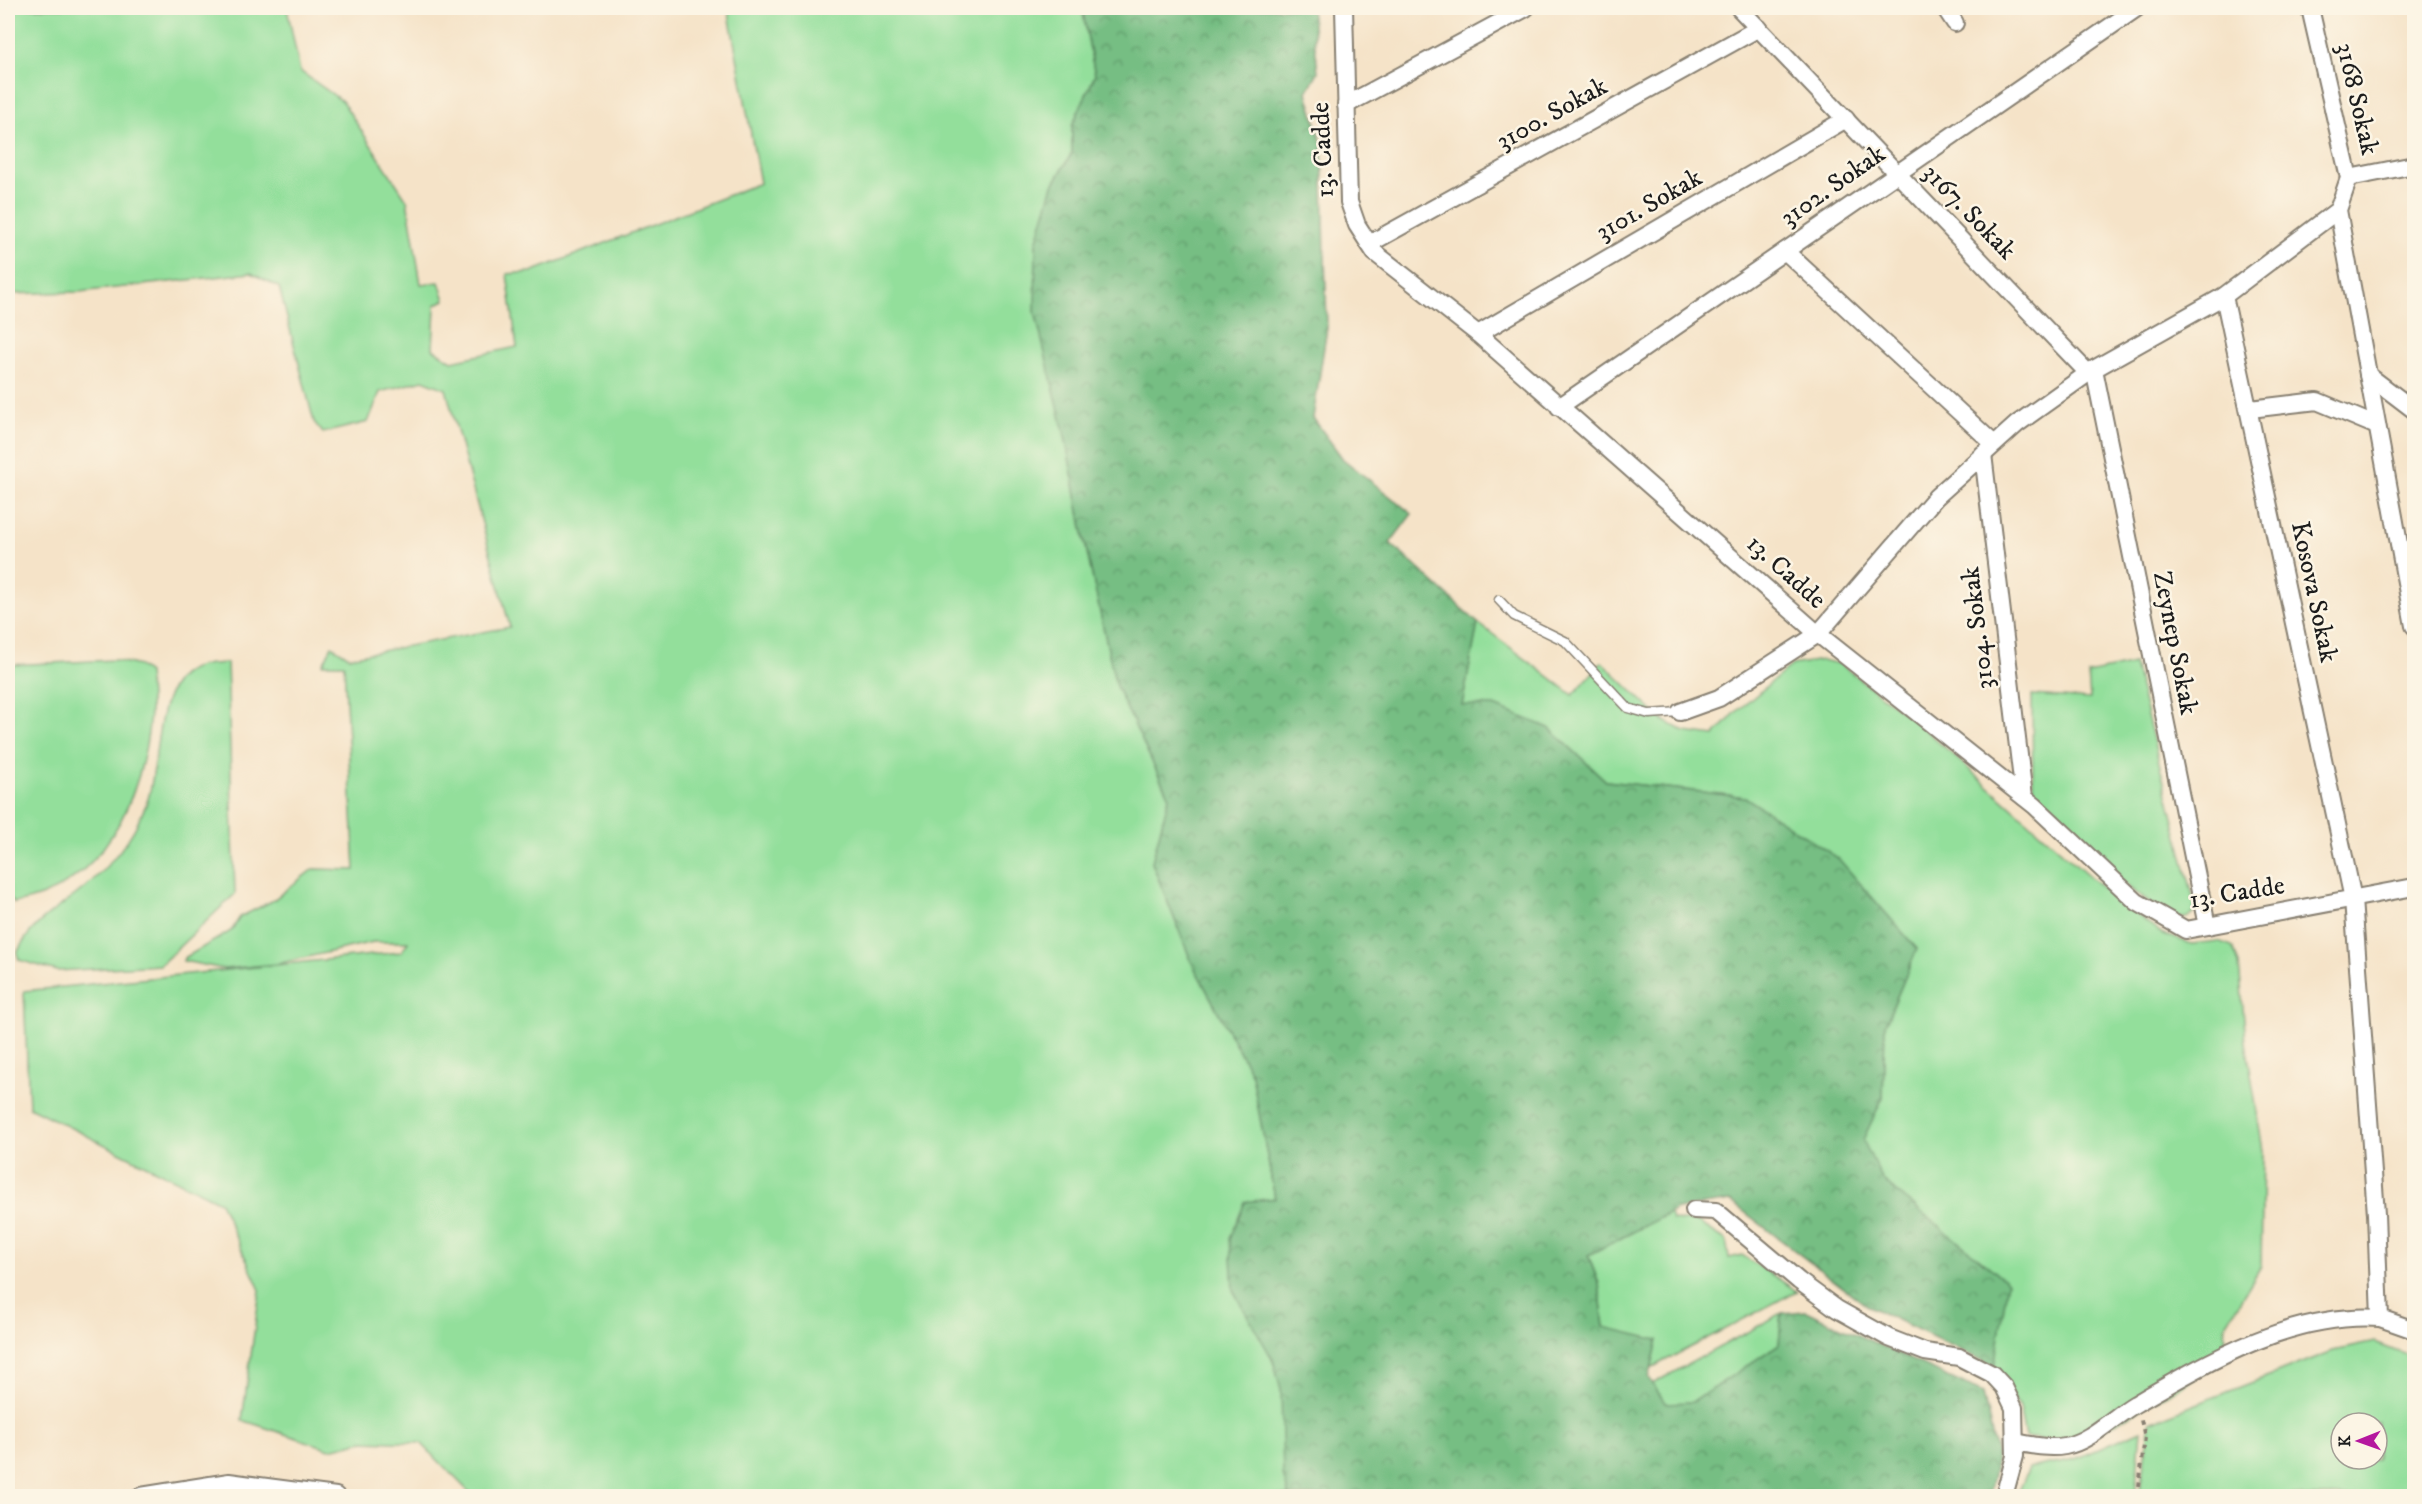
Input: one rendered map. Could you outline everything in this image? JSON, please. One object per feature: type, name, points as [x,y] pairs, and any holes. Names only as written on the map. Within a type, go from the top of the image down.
[{"type":"street","name":"13. Cadde","points":[[1344,8],[1349,202],[1357,225],[1374,253],[1478,334],[1818,634],[2024,797],[2137,902],[2186,930],[2415,887]]},
{"type":"street","points":[[1346,105],[1526,8]]},
{"type":"street","name":"3167. Sokak","points":[[1739,8],[2091,371]]},
{"type":"street","points":[[1945,8],[1955,23]]},
{"type":"street","name":"3102. Sokak","points":[[1559,407],[2137,8]]},
{"type":"street","name":"3168 Sokak","points":[[2310,8],[2349,178],[2338,210],[2415,626]]},
{"type":"street","name":"3100. Sokak","points":[[1369,244],[1759,28]]},
{"type":"street","name":"3101. Sokak","points":[[1478,334],[1846,119]]},
{"type":"street","points":[[2349,178],[2415,165]]},
{"type":"street","points":[[1680,712],[1719,698],[1818,634],[1936,497],[2017,424],[2091,371],[2224,296],[2338,210]]},
{"type":"street","points":[[1785,251],[1988,449]]},
{"type":"street","name":"Kosova Sokak","points":[[2224,296],[2250,409],[2352,898],[2375,1202],[2380,1318]]},
{"type":"street","name":"Zeynep Sokak","points":[[2091,371],[2206,926]]},
{"type":"street","points":[[2368,375],[2415,410]]},
{"type":"street","points":[[2250,409],[2317,401],[2377,426]]},
{"type":"street","name":"3104. Sokak","points":[[1988,449],[2024,797]]},
{"type":"street","points":[[1694,1210],[1716,1210],[1799,1281],[1837,1309],[1889,1338],[1925,1352],[1959,1357],[1992,1374],[2004,1387],[2014,1408],[2015,1442],[2012,1474],[2004,1497]]},
{"type":"street","points":[[2015,1442],[2049,1448],[2067,1446],[2082,1439],[2134,1404],[2256,1341],[2307,1323],[2353,1316],[2380,1318],[2415,1330]]},
{"type":"street","points":[[141,1497],[230,1490],[336,1497]]},
{"type":"lane","points":[[1499,600],[1514,616],[1570,646],[1628,708],[1649,714],[1680,712]]},
{"type":"path","points":[[2134,1404],[2144,1427],[2145,1437],[2138,1497]]},
{"type":"green space","points":[[8,8],[287,8],[300,71],[342,101],[407,200],[421,284],[439,282],[445,300],[435,305],[433,349],[452,361],[517,347],[507,274],[531,272],[760,183],[728,8],[1082,8],[1095,75],[1072,126],[1072,153],[1054,184],[1065,436],[1116,686],[1169,797],[1152,863],[1192,963],[1252,1075],[1275,1198],[1233,1290],[1262,1338],[1278,1377],[1282,1403],[1284,1470],[1289,1496],[473,1496],[421,1443],[363,1441],[330,1449],[242,1420],[260,1290],[220,1202],[29,1107],[24,991],[401,952],[408,942],[373,942],[277,964],[224,969],[183,961],[184,958],[231,931],[240,917],[272,901],[313,869],[355,870],[344,664],[323,664],[332,646],[349,657],[510,627],[446,389],[423,380],[380,392],[368,422],[323,433],[314,422],[279,287],[251,273],[79,292],[8,294]]},
{"type":"green space","points":[[1082,8],[1311,8],[1318,72],[1307,92],[1322,144],[1327,328],[1313,418],[1343,459],[1412,514],[1390,543],[1478,623],[1462,705],[1494,706],[1549,728],[1606,781],[1745,797],[1838,858],[1917,949],[1885,1025],[1883,1097],[1863,1140],[1883,1181],[2008,1282],[1994,1366],[1866,1305],[1730,1201],[1677,1209],[1588,1255],[1599,1284],[1604,1327],[1658,1340],[1649,1378],[1665,1403],[1693,1402],[1779,1344],[1782,1313],[1806,1311],[1983,1393],[1997,1457],[1990,1496],[1289,1496],[1283,1475],[1281,1390],[1273,1360],[1233,1290],[1230,1239],[1245,1202],[1275,1198],[1252,1075],[1192,963],[1152,862],[1169,797],[1116,686],[1065,436],[1035,312],[1036,243],[1053,185],[1072,153],[1072,126],[1095,75]]},
{"type":"green space","points":[[1478,623],[1573,695],[1602,662],[1661,719],[1685,732],[1714,736],[1735,713],[1792,665],[1822,660],[1840,664],[1917,723],[2113,897],[2163,934],[2192,944],[2218,941],[2232,946],[2239,964],[2246,1042],[2263,1151],[2261,1266],[2225,1326],[2225,1361],[2077,1445],[2025,1437],[2019,1407],[1994,1366],[2007,1282],[1883,1181],[1862,1140],[1883,1097],[1885,1025],[1917,949],[1745,797],[1606,781],[1549,728],[1462,705]]},
{"type":"green space","points":[[115,660],[139,666],[148,673],[150,714],[146,745],[139,776],[128,806],[113,834],[95,858],[72,879],[45,894],[14,903],[8,895],[8,665]]},
{"type":"green space","points":[[227,663],[235,894],[160,965],[57,971],[19,960],[17,953],[28,934],[49,914],[93,880],[111,861],[134,830],[148,799],[163,711],[177,681],[188,671],[197,667]]},
{"type":"green space","points":[[2134,664],[2195,904],[2194,913],[2185,918],[2167,913],[2128,887],[2033,801],[2032,695],[2090,699],[2088,674]]},
{"type":"green space","points":[[1670,1213],[1672,1220],[1698,1222],[1726,1240],[1729,1258],[1742,1255],[1797,1291],[1651,1368],[1658,1340],[1604,1328],[1599,1284],[1588,1255]]},
{"type":"green space","points":[[1782,1313],[1779,1344],[1693,1402],[1665,1404],[1652,1384]]},
{"type":"green space","points":[[2375,1342],[2414,1357],[2414,1496],[2139,1496],[2150,1422],[2333,1351]]},
{"type":"green space","points":[[2141,1430],[2135,1496],[2017,1496],[2029,1468],[2075,1459]]}]
